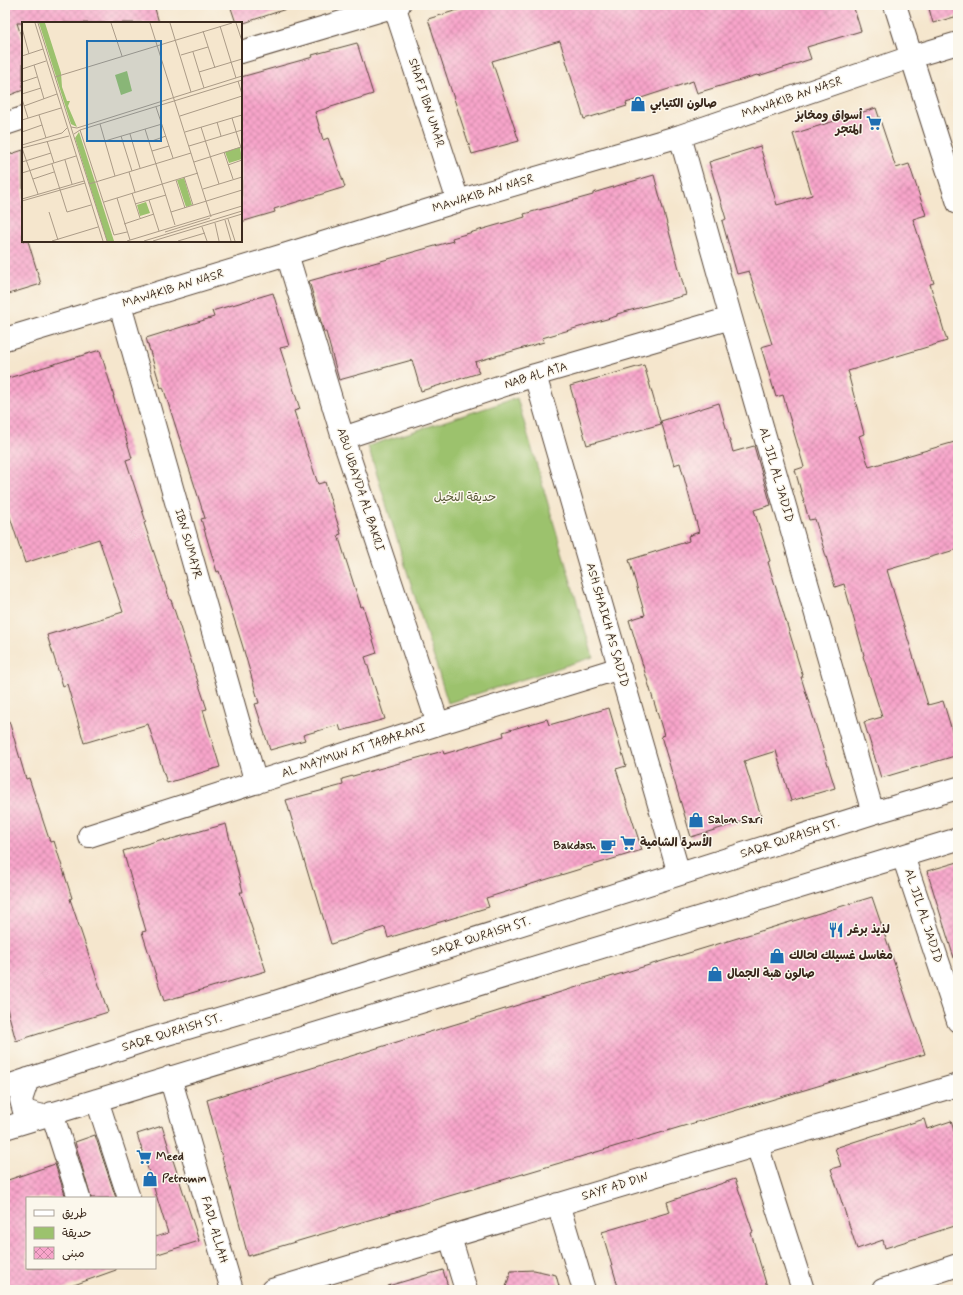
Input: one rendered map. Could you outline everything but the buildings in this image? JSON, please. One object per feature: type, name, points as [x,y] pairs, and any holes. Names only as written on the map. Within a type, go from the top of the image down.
[{"type":"street","points":[[242,52],[396,5]]},
{"type":"street","name":"SHAFI IBN UMAR","points":[[396,5],[458,201]]},
{"type":"street","points":[[895,5],[958,203]]},
{"type":"street","name":"MAWAKIB AN NASR","points":[[5,339],[458,201],[680,136],[911,56],[958,44]]},
{"type":"street","points":[[5,124],[22,118]]},
{"type":"street","name":"AL JIL AL JADID","points":[[680,136],[873,813]]},
{"type":"street","name":"ABU UBAYDA AL BAKRI","points":[[288,254],[343,438],[438,724]]},
{"type":"street","name":"IBN SUMAYR","points":[[120,305],[256,783]]},
{"type":"street","name":"NAB AL ATA","points":[[343,438],[535,375],[731,318]]},
{"type":"street","name":"ASH SHAIKH AS SADID","points":[[535,375],[679,874]]},
{"type":"street","name":"AL MAYMUN AT TABARANI","points":[[89,836],[438,724],[620,668]]},
{"type":"street","name":"SAQR QURAISH ST.","points":[[5,1087],[140,1042],[272,1003],[873,813],[958,788]]},
{"type":"street","points":[[5,1128],[958,839]]},
{"type":"street","name":"AL JIL AL JADID","points":[[903,856],[958,1021]]},
{"type":"street","name":"FADL ALLAH","points":[[170,1077],[232,1290]]},
{"type":"street","points":[[28,1079],[21,1100],[24,1111],[47,1115]]},
{"type":"street","name":"SAYF AD DIN","points":[[272,1290],[958,1085]]},
{"type":"street","points":[[97,1100],[129,1197]]},
{"type":"street","points":[[5,1109],[5,1116]]},
{"type":"street","points":[[47,1115],[79,1197]]},
{"type":"street","points":[[757,1145],[803,1290]]},
{"type":"street","points":[[558,1204],[584,1290]]},
{"type":"street","points":[[450,1237],[466,1290]]},
{"type":"street","points":[[883,1290],[958,1265]]},
{"type":"green space","name":"حديقة النخيل","points":[[517,398],[593,657],[448,703],[368,446]]},
{"type":"place","name":"صالون الكتيابي","points":[[638,104]]},
{"type":"place","name":"أسواق ومخابز المتجر","points":[[874,123]]},
{"type":"place","name":"Salon Sari","points":[[696,820]]},
{"type":"place","name":"الأسرة الشامية","points":[[628,843]]},
{"type":"place","name":"Bakdash","points":[[608,846]]},
{"type":"place","name":"لذيذ برغر","points":[[836,930]]},
{"type":"place","name":"مغاسل غسيلك لحالك","points":[[777,956]]},
{"type":"place","name":"صالون هبة الجمال","points":[[715,974]]},
{"type":"place","name":"Meed","points":[[144,1157]]},
{"type":"place","name":"Petromin","points":[[150,1179]]}]
